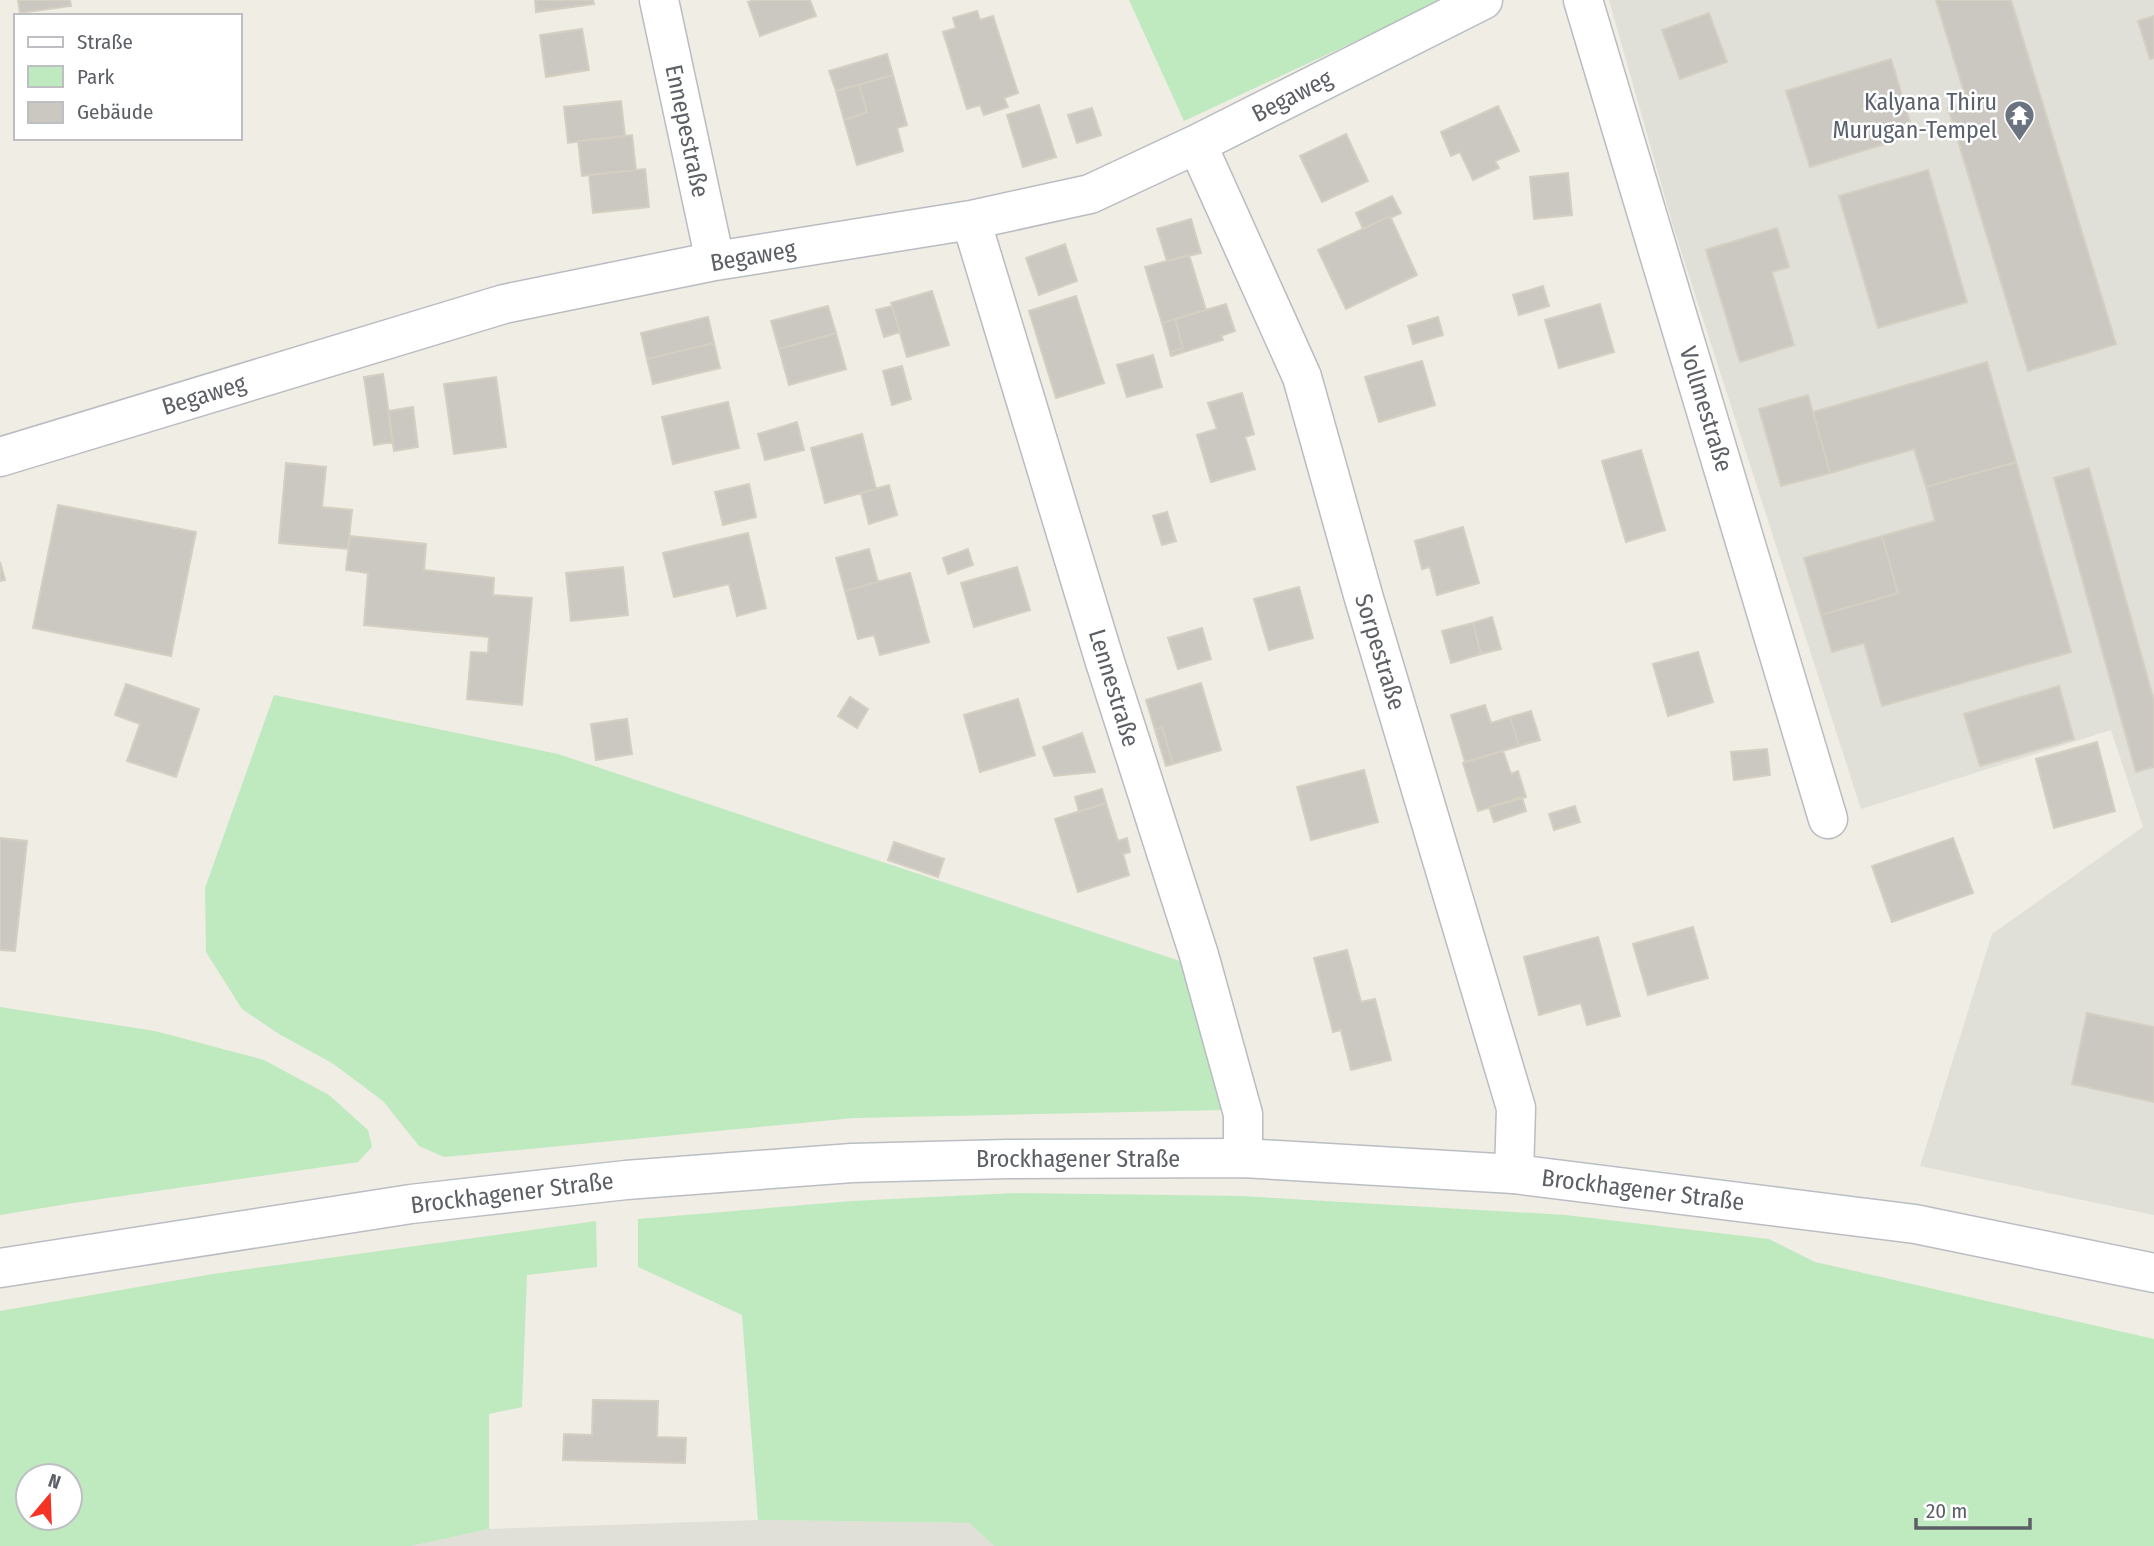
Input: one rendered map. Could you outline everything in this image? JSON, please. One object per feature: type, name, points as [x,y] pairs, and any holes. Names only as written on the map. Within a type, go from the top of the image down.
[{"type":"street","name":"Ennepestraße","points":[[659,0],[715,261]]},
{"type":"street","name":"Begaweg","points":[[0,457],[504,304],[715,261],[971,220],[1090,194],[1197,144],[1483,0]]},
{"type":"street","name":"Vollmestraße","points":[[1583,0],[1828,819]]},
{"type":"street","name":"Sorpestraße","points":[[1197,144],[1302,377],[1363,595],[1516,1108],[1514,1174]]},
{"type":"street","name":"Lennestraße","points":[[971,220],[1105,663],[1199,955],[1243,1114],[1243,1158]]},
{"type":"street","name":"Brockhagener Straße","points":[[0,1268],[411,1204],[626,1180],[852,1163],[1243,1158],[1514,1174],[1915,1224],[2154,1273]]},
{"type":"shaded area","points":[[1609,0],[2154,0],[2154,1215],[1920,1166],[1992,934],[2143,827],[2111,730],[1861,809],[1674,229]]},
{"type":"shaded area","points":[[758,1520],[969,1523],[994,1546],[411,1546],[489,1529]]},
{"type":"green space","points":[[1129,0],[1444,0],[1184,121]]},
{"type":"green space","points":[[274,695],[558,754],[1186,963],[1225,1110],[854,1118],[444,1157],[419,1146],[383,1101],[332,1063],[279,1034],[242,1009],[206,952],[205,888]]},
{"type":"green space","points":[[0,1007],[155,1031],[264,1060],[329,1095],[368,1130],[372,1147],[358,1162],[0,1215]]},
{"type":"green space","points":[[1014,1193],[1242,1196],[1566,1215],[1769,1239],[1815,1262],[2154,1339],[2154,1546],[994,1546],[969,1523],[758,1520],[742,1315],[638,1267],[638,1219],[852,1201]]},
{"type":"green space","points":[[596,1221],[597,1267],[527,1275],[522,1407],[489,1414],[489,1529],[411,1546],[0,1546],[0,1311],[213,1274]]},
{"type":"building","points":[[18,0],[70,0],[71,6],[20,13]]},
{"type":"building","points":[[535,0],[593,0],[594,4],[536,12]]},
{"type":"building","points":[[810,0],[816,16],[760,36],[748,2]]},
{"type":"building","points":[[1936,0],[2011,0],[2116,344],[2028,371],[1948,108],[1967,102]]},
{"type":"building","points":[[977,11],[980,20],[993,16],[1018,93],[1004,98],[1008,107],[984,115],[980,105],[967,109],[943,32],[956,28],[953,18]]},
{"type":"building","points":[[1709,13],[1727,62],[1680,79],[1662,30]]},
{"type":"building","points":[[2154,16],[2154,58],[2150,59],[2138,21]]},
{"type":"building","points":[[582,29],[589,70],[546,77],[540,35]]},
{"type":"building","points":[[887,54],[893,75],[836,91],[829,71]]},
{"type":"building","points":[[1891,59],[1914,135],[1810,167],[1786,91]]},
{"type":"building","points":[[893,75],[907,125],[897,128],[903,151],[857,165],[844,120],[867,112],[859,85]]},
{"type":"building","points":[[859,85],[867,112],[844,120],[836,91]]},
{"type":"building","points":[[621,101],[625,136],[568,143],[564,107]]},
{"type":"building","points":[[1039,105],[1056,157],[1023,167],[1007,115]]},
{"type":"building","points":[[1498,106],[1519,151],[1495,161],[1499,168],[1473,180],[1460,152],[1451,156],[1441,132]]},
{"type":"building","points":[[1092,108],[1101,135],[1077,143],[1068,115]]},
{"type":"building","points":[[1346,134],[1368,181],[1322,202],[1300,156]]},
{"type":"building","points":[[632,135],[636,170],[582,176],[578,141]]},
{"type":"building","points":[[645,169],[649,207],[593,213],[589,175]]},
{"type":"building","points":[[1928,170],[1967,302],[1878,328],[1839,196]]},
{"type":"building","points":[[1568,173],[1572,215],[1534,219],[1530,177]]},
{"type":"building","points":[[1392,196],[1401,213],[1363,229],[1356,213]]},
{"type":"building","points":[[1390,216],[1417,275],[1346,309],[1318,250]]},
{"type":"building","points":[[1191,219],[1201,253],[1167,261],[1157,229]]},
{"type":"building","points":[[1777,228],[1789,267],[1772,272],[1794,345],[1740,362],[1706,250]]},
{"type":"building","points":[[1065,244],[1077,281],[1039,295],[1026,258]]},
{"type":"building","points":[[1189,255],[1206,310],[1162,323],[1145,267]]},
{"type":"building","points":[[1543,286],[1549,306],[1519,315],[1513,295]]},
{"type":"building","points":[[932,291],[949,345],[907,357],[891,303]]},
{"type":"building","points":[[1076,296],[1104,383],[1056,398],[1029,311]]},
{"type":"building","points":[[1226,304],[1235,331],[1221,336],[1223,340],[1171,356],[1170,352],[1183,348],[1175,319]]},
{"type":"building","points":[[1600,304],[1614,352],[1559,368],[1545,320]]},
{"type":"building","points":[[828,306],[836,333],[779,349],[771,321]]},
{"type":"building","points":[[892,306],[900,332],[884,337],[876,310]]},
{"type":"building","points":[[708,317],[714,343],[647,359],[641,333]]},
{"type":"building","points":[[1438,317],[1443,335],[1413,344],[1408,326]]},
{"type":"building","points":[[1175,319],[1183,348],[1170,352],[1162,323]]},
{"type":"building","points":[[836,333],[846,369],[789,385],[779,349]]},
{"type":"building","points":[[714,343],[720,368],[653,384],[647,359]]},
{"type":"building","points":[[1153,355],[1162,387],[1127,397],[1117,365]]},
{"type":"building","points":[[1422,361],[1435,405],[1379,422],[1365,377]]},
{"type":"building","points":[[1987,362],[2016,462],[1926,487],[1914,449],[1830,473],[1813,412]]},
{"type":"building","points":[[902,366],[911,399],[892,405],[883,371]]},
{"type":"building","points":[[383,374],[393,442],[374,445],[364,377]]},
{"type":"building","points":[[496,377],[506,447],[454,454],[444,384]]},
{"type":"building","points":[[1242,393],[1254,434],[1245,437],[1255,469],[1211,482],[1197,435],[1217,429],[1208,403]]},
{"type":"building","points":[[1808,395],[1830,473],[1781,486],[1759,409]]},
{"type":"building","points":[[728,402],[739,448],[673,464],[662,417]]},
{"type":"building","points":[[413,407],[418,447],[394,451],[388,411]]},
{"type":"building","points":[[797,422],[804,450],[765,460],[758,434]]},
{"type":"building","points":[[862,434],[876,489],[825,503],[811,448]]},
{"type":"building","points":[[1641,450],[1665,530],[1626,542],[1602,461]]},
{"type":"building","points":[[2016,462],[2071,652],[1882,706],[1864,643],[1832,652],[1821,615],[1898,593],[1882,536],[1935,521],[1926,487]]},
{"type":"building","points":[[286,463],[326,467],[322,507],[352,510],[348,549],[279,543]]},
{"type":"building","points":[[2089,468],[2154,701],[2154,767],[2136,772],[2054,478]]},
{"type":"building","points":[[749,484],[756,517],[723,525],[715,492]]},
{"type":"building","points":[[889,485],[897,515],[869,524],[861,493]]},
{"type":"building","points":[[58,505],[196,532],[171,656],[33,628]]},
{"type":"building","points":[[1167,512],[1176,541],[1162,545],[1153,516]]},
{"type":"building","points":[[1463,527],[1479,583],[1437,595],[1430,567],[1422,569],[1415,541]]},
{"type":"building","points":[[748,533],[766,608],[737,616],[729,584],[674,597],[663,553]]},
{"type":"building","points":[[350,536],[426,544],[424,570],[494,578],[493,595],[532,598],[522,705],[467,699],[471,652],[488,653],[489,637],[364,625],[368,573],[346,570]]},
{"type":"building","points":[[1882,536],[1898,593],[1821,615],[1804,558]]},
{"type":"building","points":[[869,549],[878,582],[845,591],[836,558]]},
{"type":"building","points":[[968,549],[973,565],[948,574],[943,558]]},
{"type":"building","points":[[0,562],[5,580],[0,581]]},
{"type":"building","points":[[623,567],[628,615],[571,621],[566,573]]},
{"type":"building","points":[[1017,567],[1030,610],[974,627],[961,583]]},
{"type":"building","points":[[910,573],[929,642],[880,655],[874,635],[858,639],[845,591]]},
{"type":"building","points":[[1299,587],[1313,638],[1269,650],[1254,599]]},
{"type":"building","points":[[1492,617],[1501,649],[1481,654],[1473,623]]},
{"type":"building","points":[[1473,623],[1481,654],[1451,663],[1442,631]]},
{"type":"building","points":[[1202,628],[1211,659],[1178,669],[1168,638]]},
{"type":"building","points":[[1698,652],[1713,702],[1668,716],[1653,664]]},
{"type":"building","points":[[1201,683],[1221,750],[1173,764],[1162,727],[1155,730],[1146,700]]},
{"type":"building","points":[[126,684],[199,709],[176,777],[127,761],[140,724],[115,715]]},
{"type":"building","points":[[2059,686],[2074,739],[1980,766],[1964,714]]},
{"type":"building","points":[[850,697],[868,709],[857,728],[838,716]]},
{"type":"building","points":[[1018,699],[1035,755],[980,772],[964,715]]},
{"type":"building","points":[[1485,705],[1491,723],[1510,717],[1519,746],[1465,762],[1451,715]]},
{"type":"building","points":[[1531,711],[1540,740],[1519,746],[1510,717]]},
{"type":"building","points":[[627,719],[632,754],[596,760],[591,724]]},
{"type":"building","points":[[1162,727],[1173,764],[1166,766],[1155,730]]},
{"type":"building","points":[[1082,733],[1095,772],[1054,776],[1043,747]]},
{"type":"building","points":[[2097,742],[2115,811],[2054,828],[2036,759]]},
{"type":"building","points":[[1767,749],[1770,775],[1734,780],[1731,752]]},
{"type":"building","points":[[1503,751],[1511,774],[1518,771],[1526,797],[1478,811],[1463,763]]},
{"type":"building","points":[[1364,770],[1378,822],[1311,840],[1297,787]]},
{"type":"building","points":[[1102,789],[1106,803],[1079,812],[1075,797]]},
{"type":"building","points":[[1522,797],[1526,811],[1494,822],[1489,807]]},
{"type":"building","points":[[1106,803],[1118,841],[1127,838],[1130,852],[1123,854],[1129,875],[1078,892],[1055,819]]},
{"type":"building","points":[[1575,806],[1580,822],[1554,830],[1549,814]]},
{"type":"building","points":[[0,838],[27,841],[15,951],[0,950]]},
{"type":"building","points":[[1953,838],[1973,893],[1892,922],[1872,866]]},
{"type":"building","points":[[894,842],[944,859],[938,877],[888,860]]},
{"type":"building","points":[[1693,927],[1708,978],[1648,995],[1633,944]]},
{"type":"building","points":[[1598,937],[1620,1016],[1587,1025],[1581,1003],[1539,1015],[1524,957]]},
{"type":"building","points":[[1347,950],[1361,1002],[1375,999],[1391,1060],[1351,1070],[1341,1030],[1333,1032],[1314,958]]},
{"type":"building","points":[[2087,1013],[2154,1027],[2154,1102],[2072,1084]]},
{"type":"building","points":[[593,1400],[658,1401],[657,1437],[686,1438],[685,1463],[563,1460],[564,1434],[592,1435]]},
{"type":"place","name":"Kalyana Thiru Murugan-Tempel","points":[[2020,143]]}]
